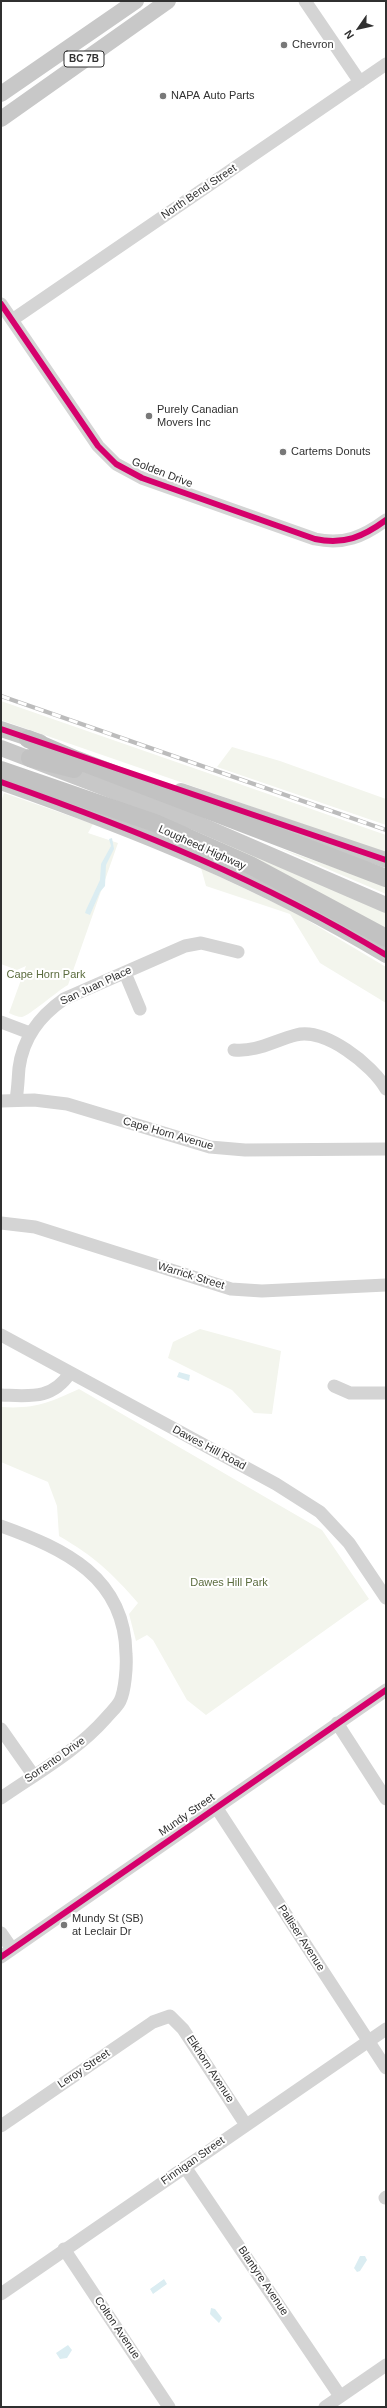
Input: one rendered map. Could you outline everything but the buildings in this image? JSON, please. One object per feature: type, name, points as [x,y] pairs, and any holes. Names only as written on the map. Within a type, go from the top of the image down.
[{"type":"highway","points":[[28,739],[77,760],[386,878]]},
{"type":"highway","points":[[30,758],[96,776],[329,861],[386,878]]},
{"type":"highway","points":[[1,770],[155,823],[250,865],[386,938]]},
{"type":"main road","name":"BC 7B","points":[[1,94],[136,1]]},
{"type":"main road","name":"BC 7B","points":[[1,119],[168,1]]},
{"type":"main road","points":[[1,729],[386,860]]},
{"type":"main road","name":"Lougheed Highway","points":[[1,748],[194,822],[386,905]]},
{"type":"main road","name":"Lougheed Highway","points":[[1,782],[120,825],[209,861],[306,909],[386,954]]},
{"type":"street","points":[[305,1],[360,82]]},
{"type":"street","name":"North Bend Street","points":[[12,320],[386,64]]},
{"type":"street","name":"Golden Drive","points":[[1,304],[98,446],[110,460],[128,472],[315,539],[329,542],[362,536],[386,520]]},
{"type":"street","name":"San Juan Place","points":[[16,1099],[19,1066],[30,1032],[47,1012],[64,999],[185,946],[201,944],[238,952]]},
{"type":"street","points":[[125,973],[140,1009]]},
{"type":"street","points":[[1,1022],[30,1032]]},
{"type":"street","points":[[234,1050],[249,1051],[296,1035],[310,1033],[333,1042],[370,1068],[386,1089]]},
{"type":"street","name":"Cape Horn Avenue","points":[[1,1101],[16,1099],[45,1101],[82,1107],[210,1147],[252,1150],[386,1149]]},
{"type":"street","name":"Warrick Street","points":[[1,1223],[35,1227],[231,1289],[262,1291],[386,1285]]},
{"type":"street","name":"Dawes Hill Road","points":[[1,1335],[269,1480],[320,1512],[349,1543],[386,1598]]},
{"type":"street","points":[[1,1395],[41,1395],[57,1388],[70,1373]]},
{"type":"street","points":[[334,1386],[350,1393],[386,1392]]},
{"type":"street","name":"Sorrento Drive","points":[[1,1526],[75,1560],[90,1571],[103,1584],[115,1602],[126,1634],[126,1670],[120,1701],[90,1736],[1,1798]]},
{"type":"street","name":"Mundy Street","points":[[1,1957],[386,1690]]},
{"type":"street","points":[[337,1723],[386,1799]]},
{"type":"street","points":[[1,1730],[34,1776]]},
{"type":"street","name":"Palliser Avenue","points":[[216,1807],[386,2068]]},
{"type":"street","points":[[1,1933],[12,1949]]},
{"type":"street","name":"Elkhorn Avenue","points":[[170,2016],[183,2028],[246,2124]]},
{"type":"street","name":"Leroy Street","points":[[1,2126],[153,2022],[170,2016]]},
{"type":"street","name":"Finnigan Street","points":[[1,2294],[64,2249],[386,2029]]},
{"type":"street","name":"Blantyre Avenue","points":[[186,2167],[340,2396]]},
{"type":"street","name":"Colton Avenue","points":[[64,2249],[169,2407]]},
{"type":"street","points":[[325,2407],[386,2365]]},
{"type":"green space","points":[[1,701],[386,835],[386,853],[1,720]]},
{"type":"green space","points":[[232,747],[280,761],[386,799],[386,825],[217,767]]},
{"type":"green space","name":"Cape Horn Park","points":[[4,793],[93,824],[88,833],[118,843],[68,985],[26,1016],[22,1017],[9,1013],[26,966],[17,970],[1,964],[1,802]]},
{"type":"green space","points":[[222,842],[386,912],[386,929],[221,843]]},
{"type":"green space","points":[[276,847],[386,886],[386,894]]},
{"type":"green space","points":[[201,868],[292,911],[386,967],[386,1003],[320,963],[290,914],[206,886]]},
{"type":"green space","points":[[200,1329],[281,1351],[272,1414],[254,1413],[232,1390],[168,1358],[173,1342]]},
{"type":"green space","name":"Dawes Hill Park","points":[[79,1389],[322,1530],[369,1599],[206,1715],[187,1700],[153,1640],[147,1635],[136,1641],[129,1614],[138,1603],[119,1582],[93,1558],[59,1536],[57,1506],[48,1482],[1,1462],[1,1407],[24,1407],[42,1404]]},
{"type":"shaded area","points":[[112,838],[114,849],[106,865],[105,886],[100,892],[90,915],[85,913],[100,880],[101,864],[111,846],[109,839]]},
{"type":"shaded area","points":[[179,1372],[190,1375],[189,1381],[177,1377]]},
{"type":"shaded area","points":[[360,2256],[365,2256],[367,2260],[360,2271],[357,2272],[354,2268]]},
{"type":"shaded area","points":[[164,2279],[167,2284],[153,2294],[150,2289]]},
{"type":"shaded area","points":[[211,2308],[215,2309],[222,2318],[219,2323],[210,2314]]},
{"type":"shaded area","points":[[68,2345],[72,2350],[67,2358],[60,2359],[56,2353]]},
{"type":"railway","points":[[1,696],[386,830]]},
{"type":"cycle path","points":[[1,304],[98,446],[116,464],[142,478],[315,539],[335,541],[353,538],[369,531],[386,520]]},
{"type":"cycle path","points":[[1,729],[386,860]]},
{"type":"cycle path","points":[[1,782],[52,800],[198,858],[293,903],[386,955]]},
{"type":"cycle path","points":[[1,1957],[386,1690]]},
{"type":"place","name":"Chevron","points":[[284,45]]},
{"type":"place","name":"NAPA Auto Parts","points":[[163,96]]},
{"type":"place","name":"Purely Canadian Movers Inc","points":[[149,416]]},
{"type":"place","name":"Cartems Donuts","points":[[283,452]]},
{"type":"place","name":"Mundy St (SB) at Leclair Dr","points":[[64,1925]]}]
